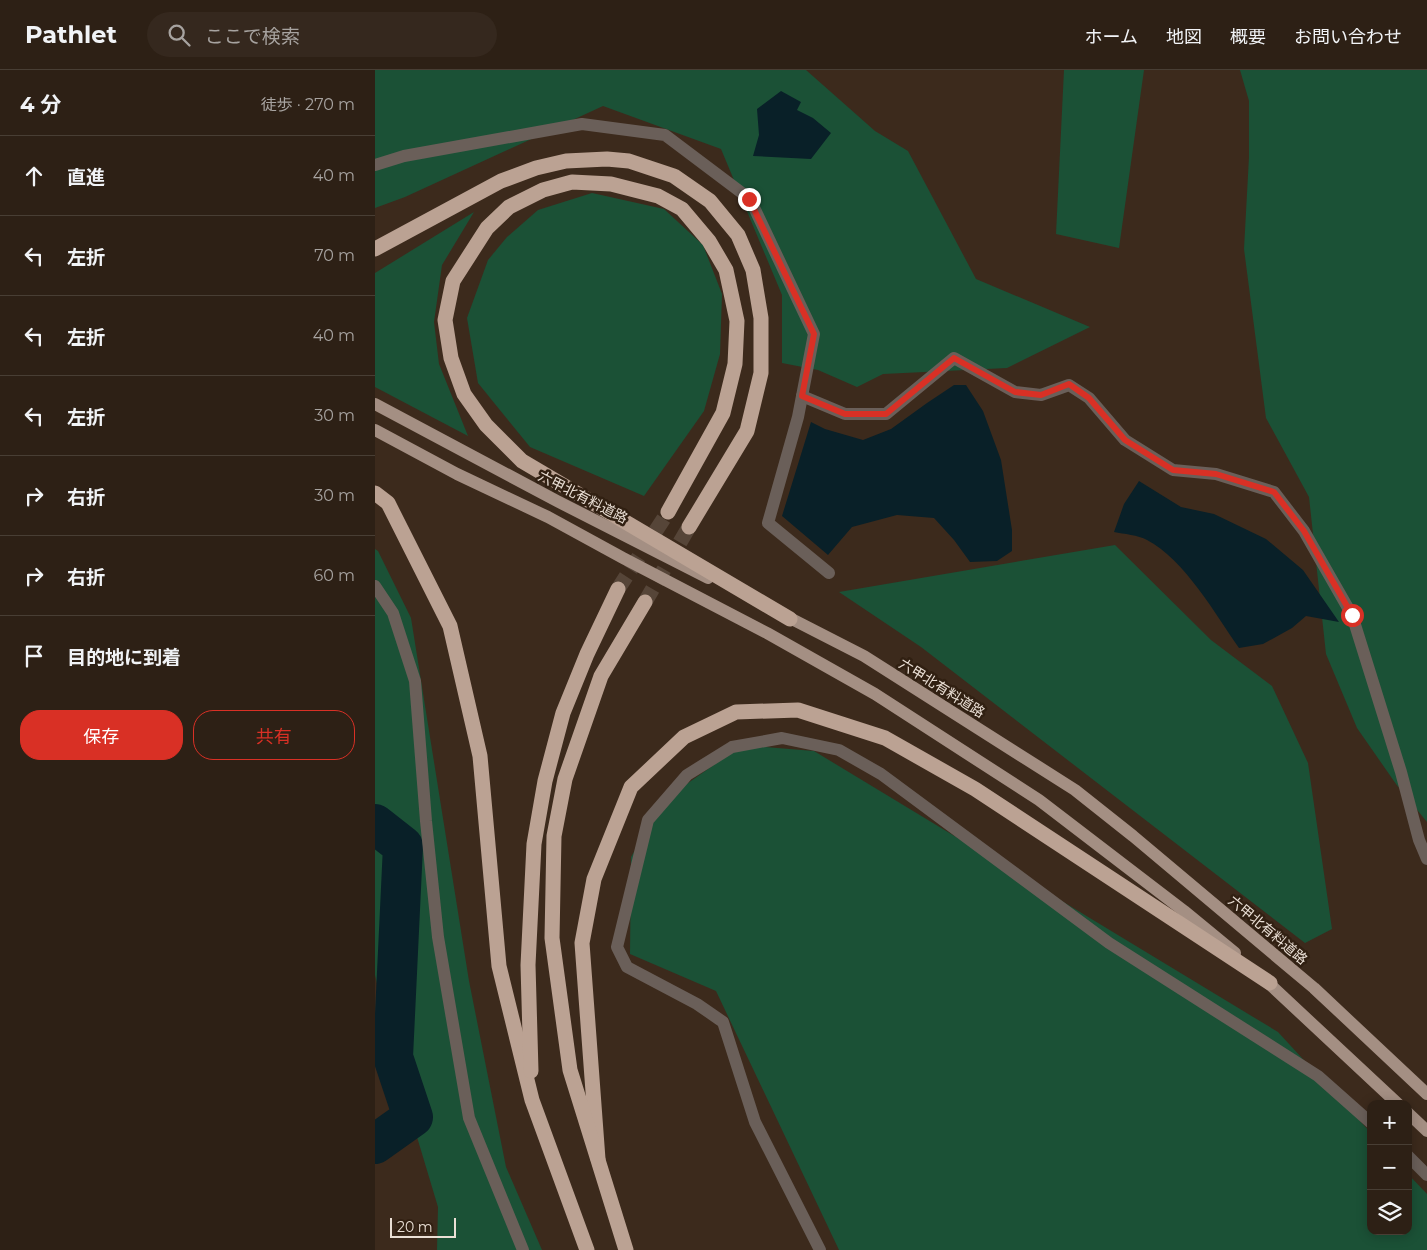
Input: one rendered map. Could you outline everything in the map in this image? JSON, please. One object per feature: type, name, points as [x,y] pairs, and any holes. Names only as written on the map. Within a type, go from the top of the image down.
[{"type":"highway","points":[[375,249],[501,181],[536,168],[566,161],[607,159],[629,162],[674,176],[710,201],[738,235],[753,270],[761,318],[761,373],[747,431],[689,527]]},
{"type":"highway","points":[[668,512],[723,413],[735,364],[737,321],[726,270],[709,241],[682,209],[658,196],[611,184],[572,182],[543,190],[509,208],[487,228],[453,282],[445,320],[451,358],[464,394],[485,425],[522,461],[790,619]]},
{"type":"highway","points":[[375,493],[387,503],[450,626],[480,756],[499,966],[532,1100],[587,1250]]},
{"type":"highway","points":[[532,1100],[528,965],[534,844],[545,781],[563,713],[587,654],[619,589]]},
{"type":"highway","points":[[626,1250],[571,1070],[552,938],[554,836],[565,780],[601,676],[645,602]]},
{"type":"highway","points":[[597,1159],[582,942],[595,879],[631,787],[684,737],[736,712],[798,710],[885,738],[975,789],[1270,983]]},
{"type":"main road","name":"六甲北有料道路","points":[[375,404],[557,501],[864,656],[1075,790],[1133,836],[1314,988],[1427,1094]]},
{"type":"main road","points":[[375,430],[457,474],[548,517],[767,633],[875,694],[1039,800],[1184,910],[1270,983],[1395,1100]]},
{"type":"main road","points":[[1412,1117],[1427,1130]]},
{"type":"street","points":[[375,165],[404,156],[582,124],[665,135],[749,199],[814,334],[798,417],[768,522],[829,573]]},
{"type":"street","points":[[802,396],[845,414],[886,414],[954,358],[1015,392],[1041,395],[1069,384],[1089,398],[1125,440],[1173,470],[1216,474],[1274,492],[1304,531],[1352,615],[1401,772],[1419,840],[1427,859]]},
{"type":"street","points":[[375,586],[393,613],[415,681],[426,821],[438,937],[469,1118],[523,1250]]},
{"type":"street","points":[[820,1250],[755,1122],[723,1022],[697,1004],[627,967],[617,947],[649,820],[687,775],[732,747],[782,738],[839,750],[881,774],[1109,943],[1318,1076],[1367,1119]]},
{"type":"street","points":[[1412,1160],[1427,1175]]},
{"type":"green space","points":[[375,70],[806,70],[875,131],[908,151],[976,279],[1090,327],[1007,368],[883,374],[857,387],[818,370],[782,363],[782,295],[721,149],[603,106],[405,197],[375,208]]},
{"type":"green space","points":[[1064,70],[1144,70],[1119,248],[1056,234]]},
{"type":"green space","points":[[1240,70],[1427,70],[1427,822],[1396,784],[1357,728],[1326,654],[1309,497],[1266,418],[1244,249],[1249,157],[1249,101]]},
{"type":"green space","points":[[592,193],[664,209],[703,245],[722,294],[720,354],[704,411],[644,496],[530,447],[478,383],[467,318],[488,260],[507,237],[538,210]]},
{"type":"green space","points":[[474,212],[442,265],[434,322],[439,364],[468,436],[375,387],[375,273]]},
{"type":"green space","points":[[1115,545],[1211,640],[1272,686],[1308,763],[1332,929],[1305,943],[921,647],[839,592]]},
{"type":"green space","points":[[375,549],[378,551],[411,618],[469,981],[506,1167],[542,1250],[437,1250],[438,1207],[399,1077],[375,975]]},
{"type":"green space","points":[[742,745],[814,751],[1278,1032],[1367,1129],[1367,1235],[1412,1235],[1412,1178],[1427,1194],[1427,1250],[839,1250],[716,991],[630,954],[631,857],[664,800]]},
{"type":"water","points":[[781,91],[801,102],[797,110],[813,118],[831,133],[811,159],[753,156],[759,135],[757,109]]},
{"type":"water","points":[[954,385],[966,385],[983,411],[1001,460],[1012,530],[1012,551],[997,561],[970,562],[954,540],[934,518],[897,515],[852,527],[828,555],[782,516],[811,422],[825,429],[863,440],[891,429]]},
{"type":"water","points":[[1139,481],[1181,507],[1214,514],[1266,539],[1303,570],[1339,622],[1306,616],[1292,628],[1263,644],[1239,648],[1210,604],[1174,560],[1143,538],[1114,532],[1124,504]]},
{"type":"waterway","points":[[375,824],[403,846],[393,1057],[413,1117],[375,1144]]},
{"type":"tunnel","points":[[618,589],[668,512]]},
{"type":"tunnel","points":[[645,602],[689,527]]},
{"type":"route","points":[[749,199],[814,334],[802,396],[845,414],[886,414],[954,358],[1015,392],[1041,395],[1069,384],[1089,398],[1125,440],[1173,470],[1216,474],[1274,492],[1304,531],[1352,615]]}]
